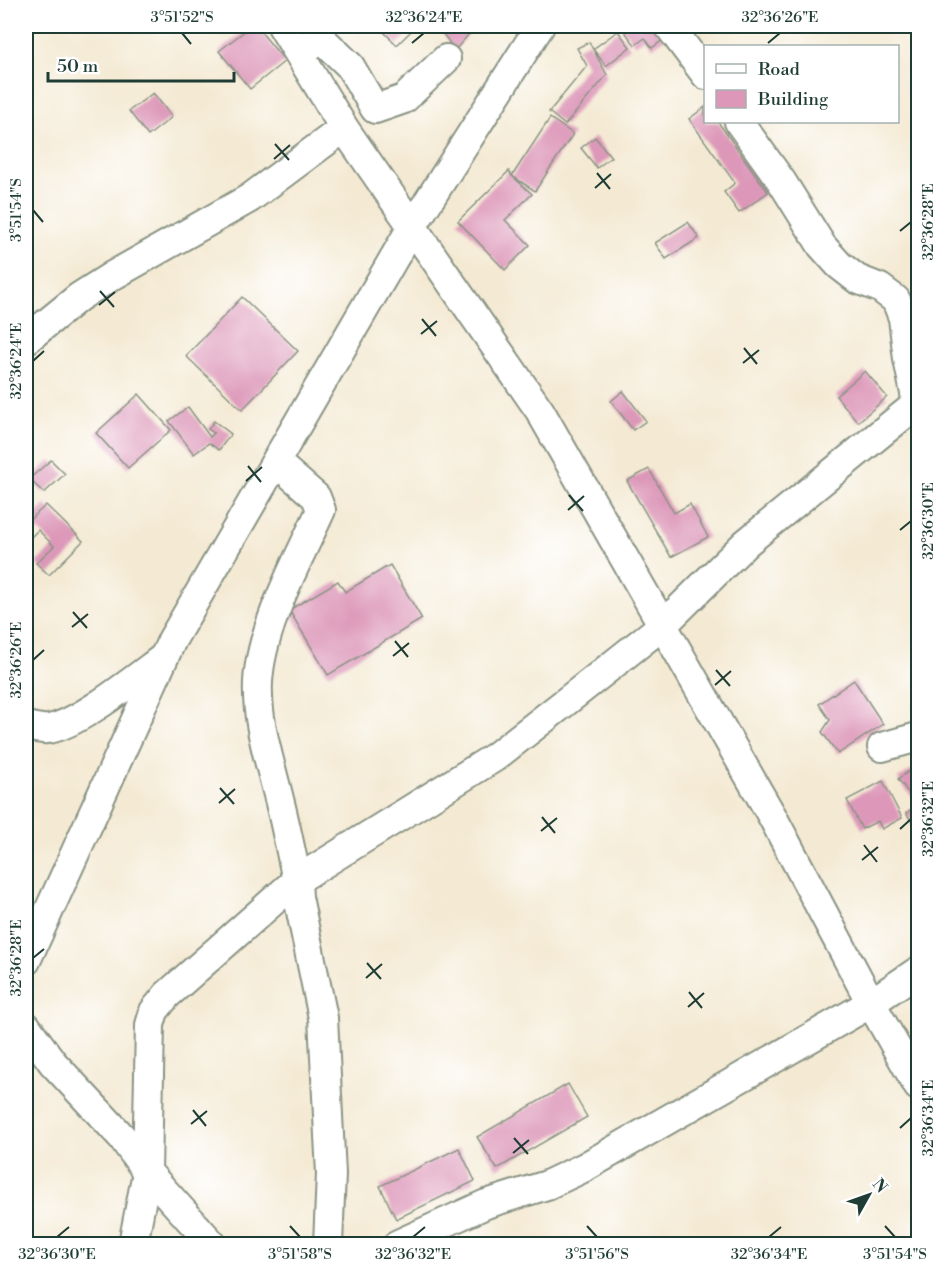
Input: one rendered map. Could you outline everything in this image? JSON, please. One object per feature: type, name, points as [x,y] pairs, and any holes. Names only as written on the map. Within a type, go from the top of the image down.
[{"type":"street","points":[[26,961],[172,640],[412,227],[540,26]]},
{"type":"street","points":[[669,26],[704,74]]},
{"type":"street","points":[[289,36],[325,42],[350,66],[375,109],[404,99],[446,59]]},
{"type":"street","points":[[289,36],[344,128],[540,411],[772,816],[871,1003],[918,1086]]},
{"type":"street","points":[[133,1245],[147,1172],[150,1025],[154,1011],[167,995],[297,880],[495,757],[663,625],[746,543],[918,405],[903,318],[896,300],[880,288],[857,279],[833,259],[740,123]]},
{"type":"street","points":[[26,340],[79,297],[250,198],[344,128]]},
{"type":"street","points":[[276,463],[316,497],[321,510],[279,602],[266,638],[258,682],[260,716],[297,880],[298,897],[323,1018],[331,1174],[328,1245]]},
{"type":"street","points":[[26,726],[47,729],[63,725],[82,715],[164,657]]},
{"type":"street","points":[[882,747],[918,737]]},
{"type":"street","points":[[399,1245],[486,1204],[547,1185],[585,1167],[871,1003],[918,971]]},
{"type":"street","points":[[26,1026],[53,1063],[122,1137],[147,1172],[212,1245]]},
{"type":"building","points":[[251,26],[256,26],[285,61],[250,89],[219,51]]},
{"type":"building","points":[[383,26],[416,26],[397,45],[380,28]]},
{"type":"building","points":[[437,26],[476,26],[455,50]]},
{"type":"building","points":[[625,26],[654,26],[664,39],[652,48],[645,38],[635,45],[622,28]]},
{"type":"building","points":[[618,31],[630,47],[606,66],[593,49]]},
{"type":"building","points":[[589,42],[607,75],[565,125],[549,112],[587,66],[577,48]]},
{"type":"building","points":[[153,93],[172,117],[148,136],[129,111]]},
{"type":"building","points":[[704,108],[704,123],[719,123],[768,192],[739,213],[724,192],[735,183],[689,119]]},
{"type":"building","points":[[550,118],[573,134],[535,191],[512,176]]},
{"type":"building","points":[[595,137],[611,157],[597,168],[581,148]]},
{"type":"building","points":[[509,171],[532,194],[505,220],[530,245],[505,270],[458,221]]},
{"type":"building","points":[[688,222],[699,238],[666,259],[655,243]]},
{"type":"building","points":[[242,297],[298,351],[242,410],[186,356]]},
{"type":"building","points":[[865,371],[887,397],[858,422],[836,396]]},
{"type":"building","points":[[623,391],[646,421],[633,430],[611,401]]},
{"type":"building","points":[[139,394],[171,430],[128,468],[96,433]]},
{"type":"building","points":[[188,407],[210,437],[214,433],[208,429],[214,421],[231,434],[219,450],[209,443],[194,454],[169,421]]},
{"type":"building","points":[[51,460],[65,474],[44,493],[29,479]]},
{"type":"building","points":[[649,469],[674,513],[690,504],[708,537],[671,557],[627,481]]},
{"type":"building","points":[[46,505],[83,541],[49,575],[36,563],[54,546],[38,530],[26,542],[26,523]]},
{"type":"building","points":[[390,565],[422,619],[328,675],[289,610],[338,581],[345,592]]},
{"type":"building","points":[[854,680],[883,724],[838,754],[822,732],[830,720],[819,704]]},
{"type":"building","points":[[915,767],[918,772],[918,805],[898,779]]},
{"type":"building","points":[[883,781],[902,818],[882,829],[878,821],[862,829],[847,800]]},
{"type":"building","points":[[918,805],[918,831],[906,813]]},
{"type":"building","points":[[568,1084],[587,1117],[497,1169],[477,1137]]},
{"type":"building","points":[[459,1148],[475,1181],[396,1219],[380,1186]]}]
